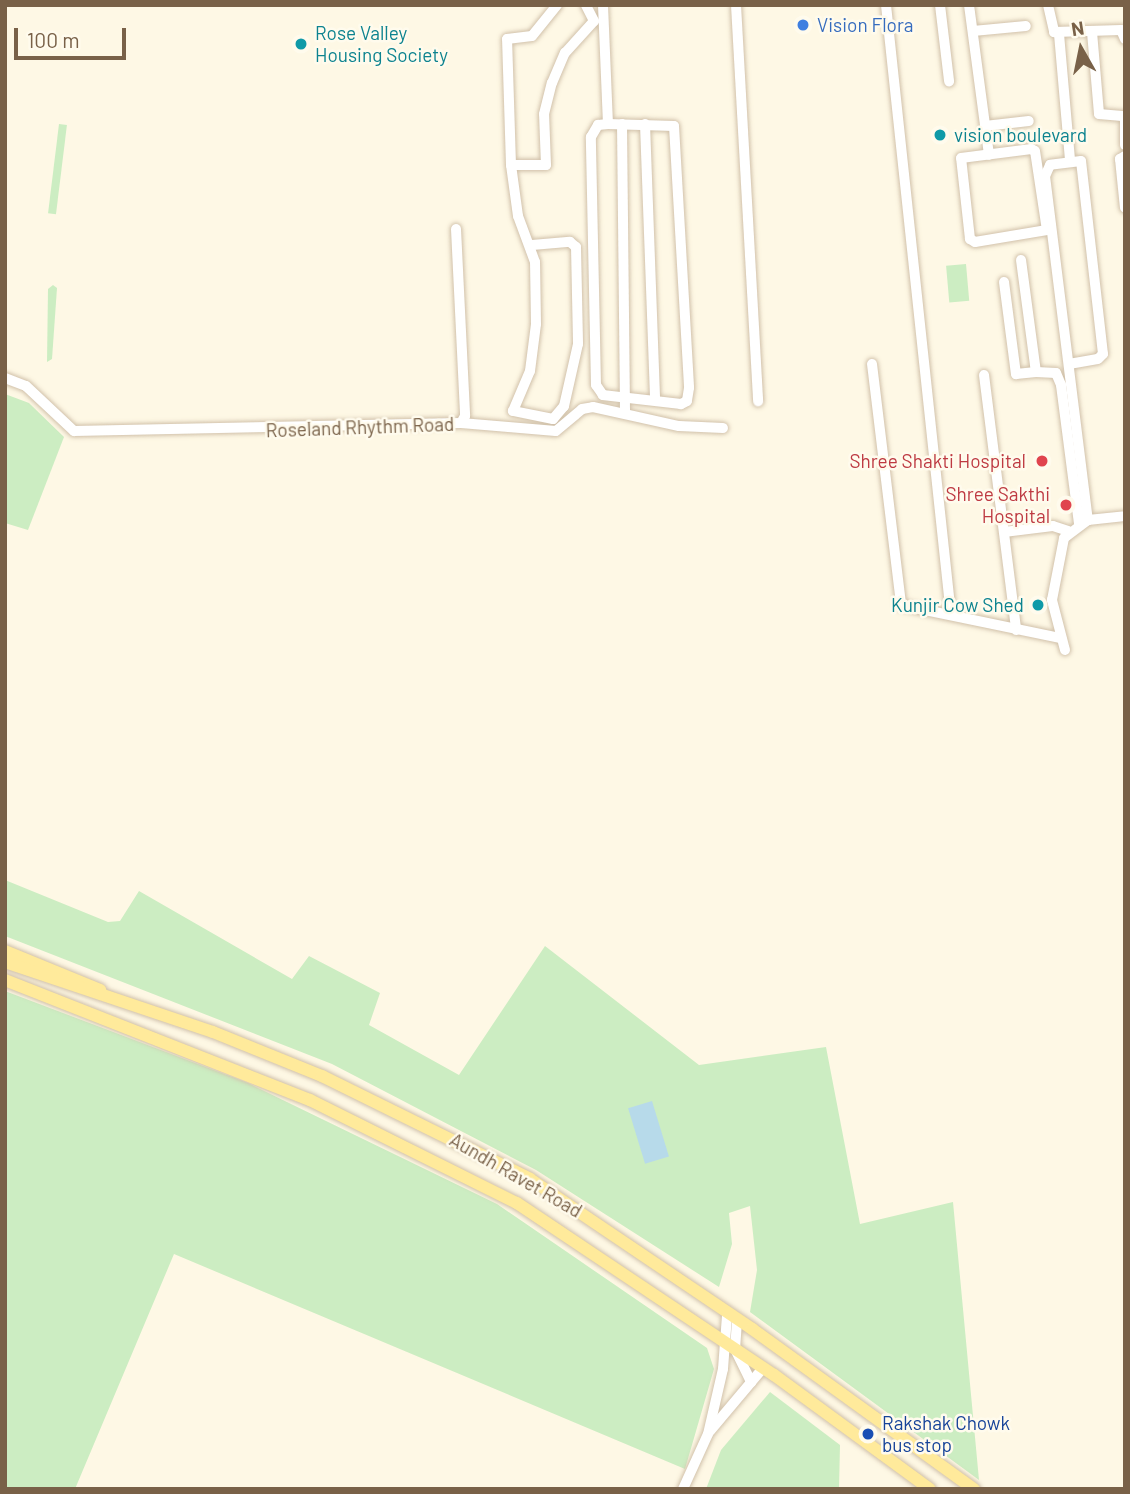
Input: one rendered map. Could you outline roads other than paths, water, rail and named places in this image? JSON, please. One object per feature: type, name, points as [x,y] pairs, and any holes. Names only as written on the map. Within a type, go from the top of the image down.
[{"type":"main road","points":[[5,951],[84,980],[106,994]]},
{"type":"main road","name":"Aundh Ravet Road","points":[[5,962],[81,990],[106,994],[322,1076],[447,1136],[551,1193],[974,1489]]},
{"type":"main road","name":"Aundh Ravet Road","points":[[5,980],[375,1129],[517,1203],[763,1368],[930,1489]]},
{"type":"street","points":[[532,245],[570,242],[576,247],[578,344],[564,406],[552,419],[513,411],[530,370],[537,324],[532,245],[518,216],[511,165],[508,39],[532,36],[557,5]]},
{"type":"street","points":[[511,165],[546,165],[544,114],[552,83],[565,53],[594,21],[586,5]]},
{"type":"street","points":[[603,5],[608,124]]},
{"type":"street","points":[[736,5],[758,401]]},
{"type":"street","points":[[886,5],[951,615]]},
{"type":"street","points":[[940,5],[949,82]]},
{"type":"street","points":[[970,5],[989,155]]},
{"type":"street","points":[[1048,5],[1051,28],[1059,34],[1121,30],[1125,39]]},
{"type":"street","points":[[973,31],[1026,26]]},
{"type":"street","points":[[1092,32],[1098,114],[1123,116],[1125,145]]},
{"type":"street","points":[[1059,34],[1070,161]]},
{"type":"street","points":[[985,126],[1029,121]]},
{"type":"street","points":[[622,124],[625,412]]},
{"type":"street","points":[[622,124],[674,125],[689,388],[687,401],[681,404],[603,395],[596,385],[591,137],[598,125],[622,124]]},
{"type":"street","points":[[645,124],[655,400]]},
{"type":"street","points":[[1035,151],[1044,233],[970,239],[958,162],[989,155],[1035,151]]},
{"type":"street","points":[[1125,156],[1120,159],[1125,208]]},
{"type":"street","points":[[1069,364],[1098,359],[1103,354],[1085,168],[1081,161],[1050,164],[1045,176],[1069,364],[1084,522]]},
{"type":"street","points":[[456,229],[465,416],[461,423]]},
{"type":"street","points":[[1021,260],[1035,372]]},
{"type":"street","points":[[1004,282],[1016,374],[1056,373],[1060,380],[1084,522]]},
{"type":"street","points":[[872,364],[898,600],[907,609],[951,615],[1062,638]]},
{"type":"street","points":[[984,376],[1016,630]]},
{"type":"street","name":"Roseland Rhythm Road","points":[[5,377],[26,386],[74,431],[461,423],[556,431],[582,409],[625,412],[679,426],[723,428]]},
{"type":"street","points":[[1065,650],[1052,600],[1068,531],[1084,522],[1125,516]]},
{"type":"street","points":[[1004,532],[1053,526],[1068,531]]},
{"type":"street","points":[[683,1489],[708,1434],[729,1345],[732,1318]]},
{"type":"street","points":[[729,1345],[751,1382]]},
{"type":"street","points":[[708,1434],[763,1368]]},
{"type":"water","points":[[652,1101],[669,1156],[645,1164],[628,1108]]},
{"type":"place","name":"Vision Flora","points":[[803,25]]},
{"type":"place","name":"Rose Valley Housing Society","points":[[301,44]]},
{"type":"place","name":"vision boulevard","points":[[940,135]]},
{"type":"place","name":"Shree Shakti Hospital","points":[[1042,461]]},
{"type":"place","name":"Shree Sakthi Hospital","points":[[1066,505]]},
{"type":"place","name":"Kunjir Cow Shed","points":[[1038,605]]},
{"type":"place","name":"Rakshak Chowk bus stop","points":[[868,1434]]}]
